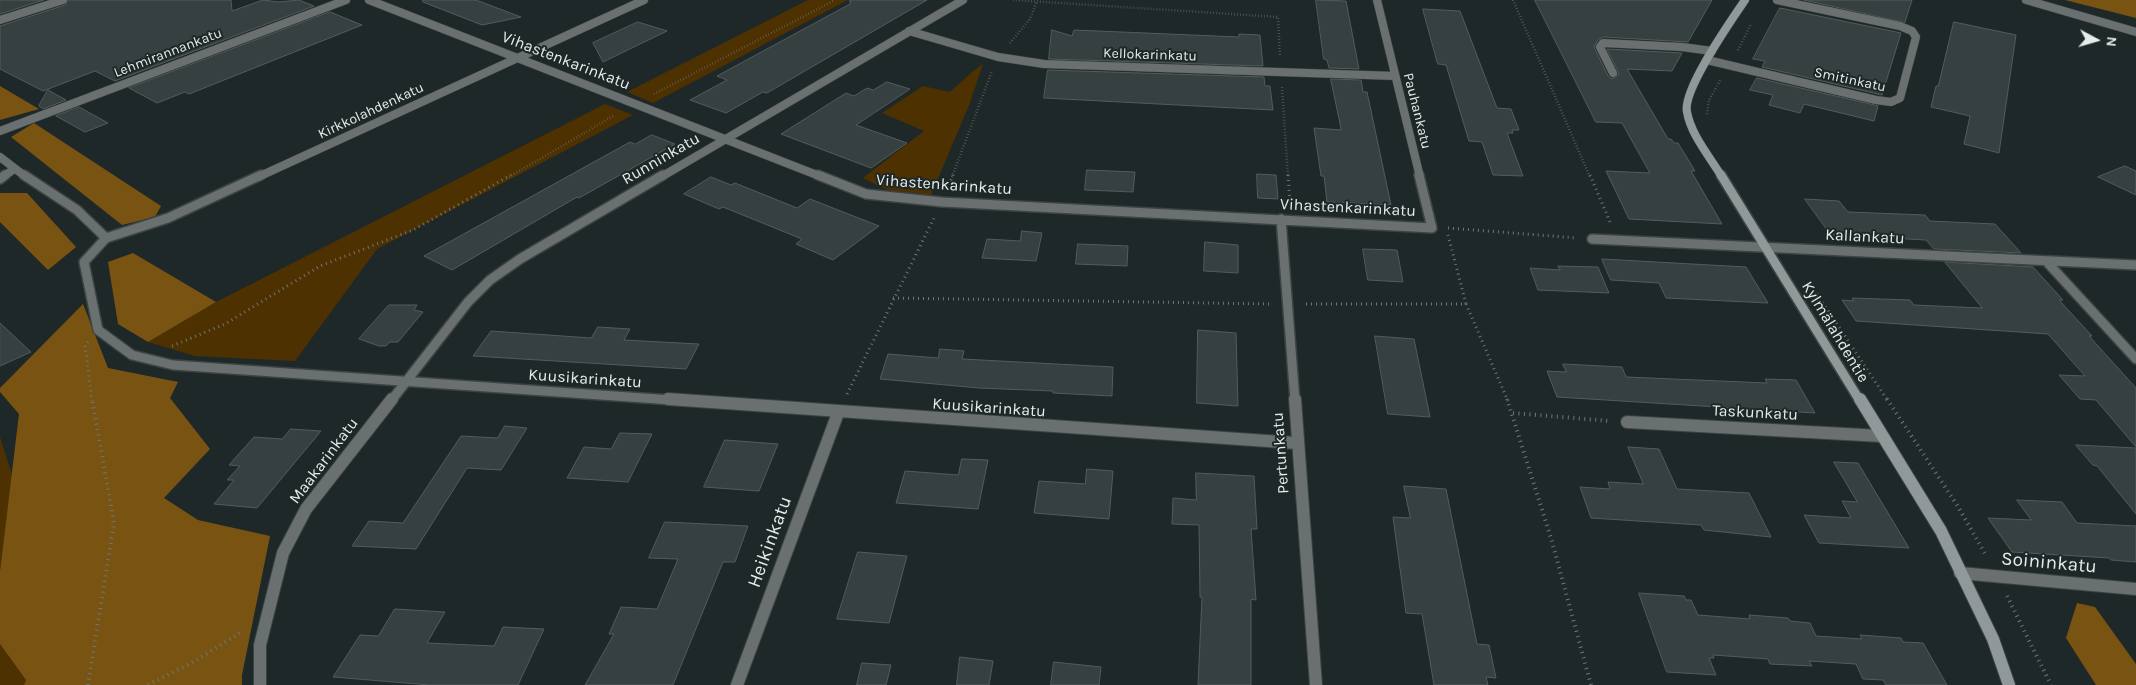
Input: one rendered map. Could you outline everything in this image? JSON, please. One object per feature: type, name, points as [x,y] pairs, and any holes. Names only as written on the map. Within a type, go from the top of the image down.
[{"type":"street","points":[[0,20],[63,0]]},
{"type":"street","name":"Lehmirannankatu","points":[[0,130],[346,0]]},
{"type":"street","name":"Vihastenkarinkatu","points":[[369,0],[866,194],[897,199],[1432,228]]},
{"type":"street","name":"Kirkkolahdenkatu","points":[[106,238],[168,218],[644,0]]},
{"type":"street","name":"Runninkatu","points":[[405,381],[468,302],[490,280],[520,259],[963,0]]},
{"type":"street","name":"Pauhankatu","points":[[1377,0],[1432,228]]},
{"type":"street","name":"Kylmälahdentie","points":[[1745,0],[1710,55],[1687,97],[1686,111],[1695,133],[1941,531],[1993,639],[2009,685]]},
{"type":"street","name":"Smitinkatu","points":[[1613,73],[1602,54],[1600,47],[1603,43],[1687,47],[1710,55],[1730,65],[1876,100],[1890,102],[1900,98],[1916,37],[1912,31],[1900,26],[1777,0]]},
{"type":"street","points":[[2026,0],[2136,32]]},
{"type":"street","name":"Kellokarinkatu","points":[[908,31],[998,57],[1044,64],[1395,76]]},
{"type":"street","points":[[0,157],[14,169],[77,210],[106,238],[84,262],[98,330]]},
{"type":"street","points":[[0,179],[14,169]]},
{"type":"street","name":"Pertunkatu","points":[[1281,219],[1296,443],[1316,685]]},
{"type":"street","name":"Kallankatu","points":[[1592,239],[2136,265]]},
{"type":"street","points":[[2046,261],[2136,359]]},
{"type":"street","name":"Kuusikarinkatu","points":[[98,330],[132,356],[172,366],[1296,443]]},
{"type":"street","name":"Maakarinkatu","points":[[260,685],[260,645],[283,553],[306,509],[405,381]]},
{"type":"street","name":"Heikinkatu","points":[[737,685],[838,413]]},
{"type":"street","name":"Taskunkatu","points":[[1627,422],[1881,436]]},
{"type":"street","name":"Soininkatu","points":[[1960,573],[1999,578],[2136,588]]},
{"type":"path","points":[[142,358],[225,324],[320,266],[413,230],[561,148],[634,104],[835,0]]},
{"type":"path","points":[[1513,0],[1618,240]]},
{"type":"path","points":[[1707,115],[1706,106],[1710,96],[1730,65],[1755,16]]},
{"type":"path","points":[[1591,685],[1552,538],[1513,413],[1466,304],[1446,228],[1592,239]]},
{"type":"path","points":[[1815,290],[1957,506],[1999,578],[2052,685]]},
{"type":"path","points":[[894,298],[1286,304],[1466,304]]},
{"type":"path","points":[[88,685],[114,523],[88,378],[85,345],[98,330]]},
{"type":"path","points":[[1513,413],[1627,422]]},
{"type":"path","points":[[148,685],[195,660],[267,617]]},
{"type":"shaded area","points":[[808,0],[848,0],[653,103],[627,92]]},
{"type":"shaded area","points":[[2065,0],[2136,0],[2136,18]]},
{"type":"shaded area","points":[[983,64],[970,103],[931,195],[887,190],[863,178],[924,131],[882,113],[923,86],[950,92]]},
{"type":"shaded area","points":[[0,86],[39,109],[0,120]]},
{"type":"shaded area","points":[[605,104],[633,115],[377,249],[295,361],[195,356],[148,342],[216,302]]},
{"type":"shaded area","points":[[34,123],[161,206],[155,217],[122,225],[11,137]]},
{"type":"shaded area","points":[[0,193],[27,193],[76,247],[48,270],[0,222]]},
{"type":"shaded area","points":[[133,253],[216,302],[148,342],[118,324],[108,262]]},
{"type":"shaded area","points":[[83,304],[108,368],[178,382],[170,398],[210,449],[164,498],[198,520],[270,536],[242,675],[242,685],[24,685],[26,680],[0,644],[0,571],[19,414],[0,392],[0,388]]},
{"type":"shaded area","points":[[0,437],[12,475],[0,571]]},
{"type":"shaded area","points":[[2077,603],[2095,607],[2136,664],[2136,685],[2096,685],[2066,638]]},
{"type":"shaded area","points":[[0,644],[26,680],[24,685],[0,685]]},
{"type":"building","points":[[0,0],[44,0],[0,14]]},
{"type":"building","points":[[68,0],[231,0],[232,11],[263,0],[278,2],[299,0],[314,6],[115,81],[95,71],[43,91],[0,69],[0,26],[65,5]]},
{"type":"building","points":[[423,0],[476,0],[521,17],[482,25],[423,2]]},
{"type":"building","points":[[850,0],[927,0],[767,93],[763,92],[726,113],[690,100],[727,80],[717,76],[850,4]]},
{"type":"building","points":[[1316,0],[1346,1],[1359,69],[1329,68],[1327,60],[1324,59]]},
{"type":"building","points":[[1535,0],[1712,0],[1688,42],[1603,37],[1598,40],[1594,47],[1608,76],[1612,79],[1619,73],[1607,49],[1682,53],[1672,71],[1627,69],[1668,139],[1678,143],[1695,171],[1691,171],[1722,224],[1629,219],[1606,171],[1650,173],[1622,123],[1596,122]]},
{"type":"building","points":[[1804,0],[1912,0],[1905,22]]},
{"type":"building","points":[[1780,8],[1901,33],[1882,95],[1762,67],[1765,61],[1753,59]]},
{"type":"building","points":[[1423,9],[1460,11],[1497,108],[1511,109],[1519,130],[1512,130],[1513,133],[1507,133],[1523,176],[1493,175],[1482,142],[1469,141],[1446,65],[1438,64]]},
{"type":"building","points":[[330,12],[362,25],[189,94],[185,92],[157,103],[129,88]]},
{"type":"building","points":[[638,22],[667,31],[603,62],[593,43]]},
{"type":"building","points":[[1954,22],[2016,35],[1999,153],[1964,144],[1970,116],[1931,107]]},
{"type":"building","points":[[1052,30],[1072,36],[1074,30],[1239,37],[1239,34],[1260,35],[1263,66],[1049,59]]},
{"type":"building","points":[[1048,70],[1264,77],[1265,86],[1270,86],[1273,110],[1044,98]]},
{"type":"building","points":[[1757,78],[1878,106],[1874,121],[1804,104],[1800,113],[1769,105],[1773,95],[1750,90]]},
{"type":"building","points":[[1331,79],[1361,80],[1363,92],[1367,92],[1391,205],[1327,202],[1324,176],[1321,176],[1314,128],[1341,130]]},
{"type":"building","points":[[887,82],[910,89],[856,125],[907,143],[871,168],[781,134],[846,93],[854,96],[867,88],[873,90]]},
{"type":"building","points":[[48,90],[66,100],[43,109],[39,106]]},
{"type":"building","points":[[79,107],[108,123],[85,132],[56,116]]},
{"type":"building","points":[[652,135],[675,144],[579,198],[577,197],[452,270],[424,256],[630,142],[635,144]]},
{"type":"building","points":[[2125,166],[2136,171],[2136,195],[2098,177]]},
{"type":"building","points":[[1087,170],[1135,172],[1133,192],[1085,190]]},
{"type":"building","points":[[1257,174],[1276,175],[1278,199],[1258,198]]},
{"type":"building","points":[[711,177],[731,185],[735,183],[797,208],[810,199],[879,226],[833,260],[796,244],[802,239],[723,207],[719,209],[684,194]]},
{"type":"building","points":[[1805,199],[1839,201],[1848,212],[1925,215],[1930,221],[1995,224],[2021,253],[1934,249],[1926,240],[1831,235]]},
{"type":"building","points":[[1022,231],[1042,233],[1036,261],[982,258],[987,239],[1020,241]]},
{"type":"building","points":[[1205,242],[1238,245],[1238,273],[1204,271]]},
{"type":"building","points":[[1078,244],[1128,246],[1127,266],[1076,264]]},
{"type":"building","points":[[1363,249],[1397,250],[1403,282],[1368,280]]},
{"type":"building","points":[[1602,259],[1746,267],[1768,303],[1666,298],[1659,283],[1611,280]]},
{"type":"building","points":[[1945,262],[2033,267],[2063,300],[2059,300],[2092,336],[2089,336],[2136,388],[2136,447],[2096,400],[2080,399],[2059,375],[2085,376],[2048,334],[1856,321],[1842,300],[1854,301],[1852,298],[1910,300],[1914,305],[1982,308]]},
{"type":"building","points":[[1558,266],[1598,267],[1609,293],[1538,290],[1530,268],[1560,270]]},
{"type":"building","points":[[389,305],[417,305],[414,310],[423,312],[398,342],[390,342],[386,346],[379,346],[359,339]]},
{"type":"building","points":[[0,323],[31,352],[0,366]]},
{"type":"building","points":[[598,327],[630,329],[624,340],[699,344],[686,369],[473,356],[491,331],[591,338]]},
{"type":"building","points":[[1198,330],[1236,333],[1238,406],[1197,403]]},
{"type":"building","points":[[1375,336],[1414,339],[1430,417],[1388,414]]},
{"type":"building","points":[[940,349],[964,351],[962,359],[1113,367],[1112,396],[979,388],[880,379],[888,354],[938,358]]},
{"type":"building","points":[[1563,364],[1622,367],[1626,377],[1767,383],[1765,379],[1796,380],[1815,413],[1557,397],[1547,371],[1566,372]]},
{"type":"building","points":[[505,426],[527,428],[501,470],[467,468],[416,549],[352,546],[369,521],[403,523],[461,436],[497,438]]},
{"type":"building","points":[[291,429],[321,431],[257,508],[214,504],[234,480],[227,480],[240,466],[229,465],[254,437],[282,439]]},
{"type":"building","points":[[620,433],[652,434],[628,482],[567,478],[584,447],[611,449]]},
{"type":"building","points":[[725,440],[778,444],[759,491],[704,487]]},
{"type":"building","points":[[2076,445],[2136,448],[2136,514],[2097,466],[2093,465]]},
{"type":"building","points":[[1628,447],[1659,449],[1677,489],[1749,493],[1771,537],[1704,530],[1701,525],[1591,518],[1580,487],[1610,489],[1608,482],[1643,484]]},
{"type":"building","points":[[962,459],[988,460],[978,509],[896,503],[905,471],[958,475]]},
{"type":"building","points":[[1834,462],[1858,463],[1909,548],[1819,543],[1804,515],[1851,518],[1842,501],[1857,502]]},
{"type":"building","points":[[1087,469],[1113,471],[1109,519],[1034,513],[1039,481],[1085,484]]},
{"type":"building","points":[[1196,473],[1254,476],[1257,529],[1251,529],[1256,600],[1251,599],[1251,685],[1198,685],[1202,597],[1200,597],[1199,525],[1172,524],[1173,498],[1196,500]]},
{"type":"building","points":[[1404,486],[1446,489],[1477,644],[1489,645],[1496,678],[1486,677],[1488,685],[1434,685],[1422,614],[1406,613],[1393,517],[1410,518]]},
{"type":"building","points":[[2017,500],[2062,502],[2077,523],[2136,526],[2136,562],[2111,560],[2109,558],[2012,552],[1988,518],[2031,520]]},
{"type":"building","points":[[665,522],[748,526],[735,562],[723,562],[673,685],[585,685],[614,634],[609,634],[621,607],[657,609],[678,559],[649,558]]},
{"type":"building","points":[[858,552],[907,556],[889,623],[837,619]]},
{"type":"building","points":[[1639,593],[1684,596],[1686,600],[1691,600],[1698,615],[1750,619],[1749,615],[1788,618],[1790,621],[1810,623],[1816,636],[1862,639],[1860,635],[1901,638],[1903,642],[1923,643],[1947,685],[1886,685],[1883,680],[1863,679],[1856,664],[1809,661],[1812,666],[1770,664],[1768,659],[1713,655],[1714,658],[1709,658],[1716,675],[1667,672]]},
{"type":"building","points":[[395,609],[445,612],[427,643],[494,646],[503,627],[544,629],[518,685],[430,685],[333,677],[360,635],[378,636]]},
{"type":"building","points":[[960,657],[993,661],[989,685],[957,685]]},
{"type":"building","points":[[1054,662],[1101,667],[1099,685],[1051,685]]},
{"type":"building","points":[[862,663],[891,665],[886,685],[857,685]]}]
